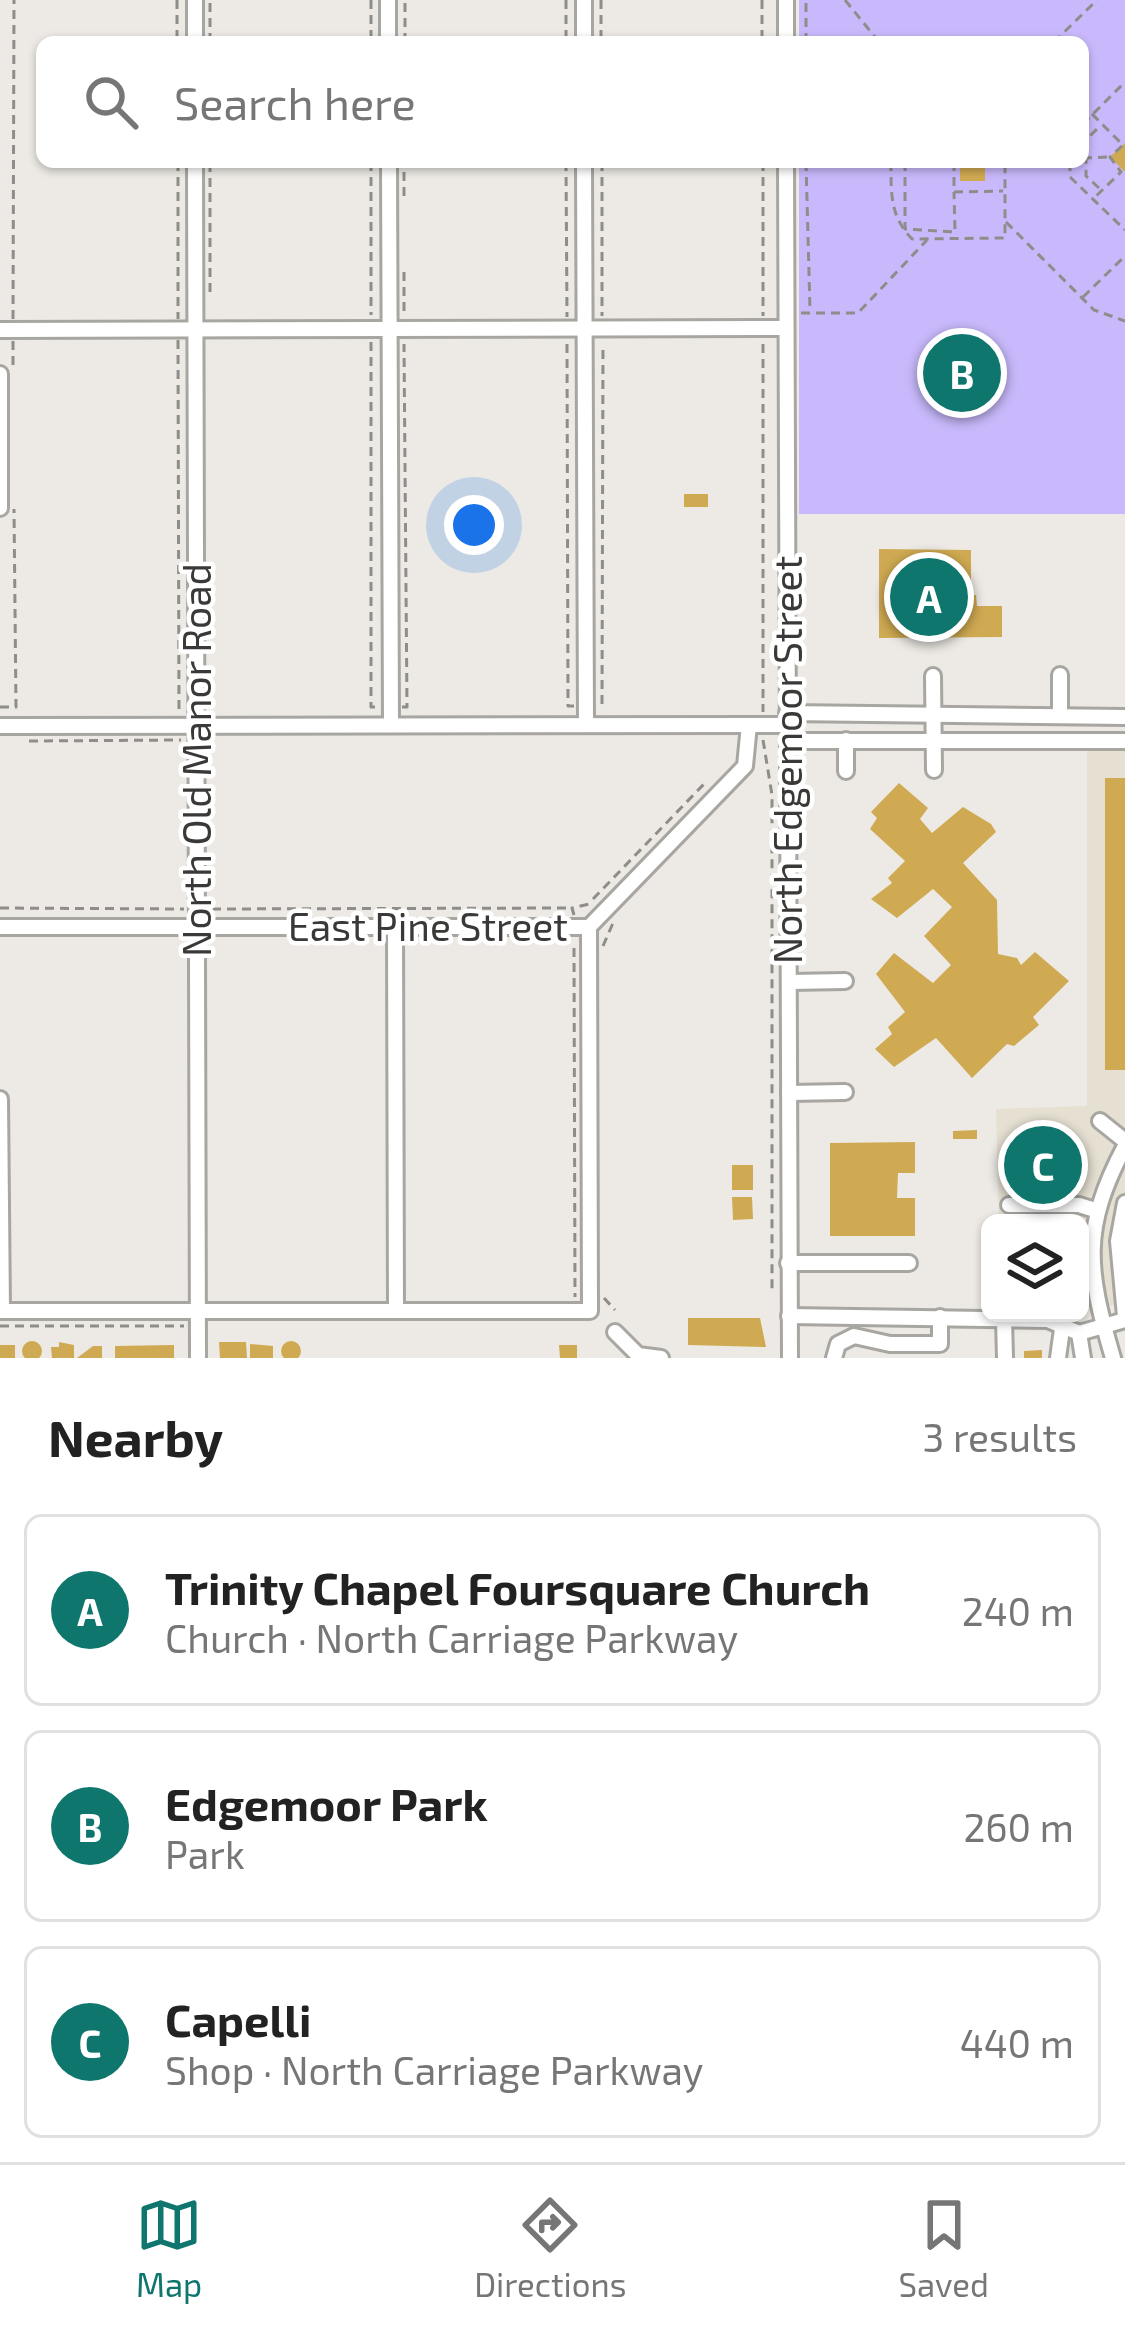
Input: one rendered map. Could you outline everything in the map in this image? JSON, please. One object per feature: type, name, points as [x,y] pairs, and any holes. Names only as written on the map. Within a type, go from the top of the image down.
[{"type":"street","points":[[194,0],[195,36]]},
{"type":"street","points":[[388,0],[388,36]]},
{"type":"street","points":[[584,0],[584,36]]},
{"type":"street","points":[[786,0],[786,36]]},
{"type":"street","name":"North Old Manor Road","points":[[195,168],[198,1358]]},
{"type":"street","points":[[389,168],[391,725]]},
{"type":"street","points":[[584,168],[586,725]]},
{"type":"street","name":"North Edgemoor Street","points":[[786,168],[790,1358]]},
{"type":"street","points":[[6,330],[763,328],[786,320]]},
{"type":"street","points":[[0,508],[7,376]]},
{"type":"street","points":[[1060,675],[1060,713]]},
{"type":"street","points":[[933,676],[934,770]]},
{"type":"street","points":[[0,726],[179,733],[197,725],[787,726],[933,712],[1125,717]]},
{"type":"street","name":"East Pine Street","points":[[0,927],[589,927],[745,766],[756,725]]},
{"type":"street","points":[[787,726],[845,740],[1125,741]]},
{"type":"street","points":[[845,740],[845,771]]},
{"type":"street","points":[[394,926],[396,1311]]},
{"type":"street","points":[[0,1099],[1,1311],[590,1311],[589,927]]},
{"type":"street","points":[[789,982],[845,981]]},
{"type":"street","points":[[790,1093],[845,1093]]},
{"type":"street","points":[[1100,1120],[1125,1143],[1095,1210],[1090,1258],[1113,1358]]},
{"type":"street","points":[[1051,1322],[1078,1333],[1125,1318],[1118,1241],[1125,1203]]},
{"type":"street","points":[[1009,1205],[1078,1205],[1095,1210]]},
{"type":"street","points":[[788,1263],[910,1263]]},
{"type":"street","points":[[789,1316],[981,1318]]},
{"type":"street","points":[[834,1358],[845,1337],[868,1335],[880,1351],[940,1344],[940,1317]]},
{"type":"street","points":[[1004,1322],[1005,1358]]},
{"type":"street","points":[[1058,1358],[1062,1329]]},
{"type":"street","points":[[614,1332],[636,1356],[661,1358]]},
{"type":"street","points":[[1078,1333],[1083,1358]]},
{"type":"path","points":[[7,376],[14,0]]},
{"type":"path","points":[[177,0],[177,36]]},
{"type":"path","points":[[210,0],[210,36]]},
{"type":"path","points":[[371,0],[371,36]]},
{"type":"path","points":[[404,36],[405,0]]},
{"type":"path","points":[[566,0],[566,36]]},
{"type":"path","points":[[601,0],[601,36]]},
{"type":"path","points":[[762,0],[762,36]]},
{"type":"path","points":[[806,0],[806,36]]},
{"type":"path","points":[[845,0],[874,36]]},
{"type":"path","points":[[1060,36],[1097,0]]},
{"type":"path","points":[[1089,118],[1125,82]]},
{"type":"path","points":[[1089,158],[1110,158],[1123,145],[1093,114]]},
{"type":"path","points":[[1089,137],[1102,124]]},
{"type":"path","points":[[1093,199],[1121,172],[1110,158]]},
{"type":"path","points":[[178,168],[179,733]]},
{"type":"path","points":[[371,168],[371,707]]},
{"type":"path","points":[[566,168],[568,706],[604,704],[602,168]]},
{"type":"path","points":[[763,168],[756,725],[763,760],[771,770],[772,795],[772,1293]]},
{"type":"path","points":[[806,168],[811,313]]},
{"type":"path","points":[[891,168],[891,203],[897,223],[913,239],[1005,238],[1004,168]]},
{"type":"path","points":[[905,168],[904,229],[955,232],[954,168]]},
{"type":"path","points":[[1070,168],[1070,177],[1125,230]]},
{"type":"path","points":[[1085,168],[1086,176],[1102,190]]},
{"type":"path","points":[[954,193],[1005,191]]},
{"type":"path","points":[[1005,221],[1082,298],[1105,317],[1125,321]]},
{"type":"path","points":[[797,232],[806,231]]},
{"type":"path","points":[[913,239],[913,255]]},
{"type":"path","points":[[786,320],[811,313],[858,313],[928,239]]},
{"type":"path","points":[[1082,298],[1125,256]]},
{"type":"path","points":[[0,707],[16,707],[14,495]]},
{"type":"path","points":[[592,901],[704,784]]},
{"type":"path","points":[[0,908],[575,907]]},
{"type":"path","points":[[0,1326],[185,1326]]},
{"type":"shaded area","points":[[799,0],[1125,0],[1125,514],[799,514],[799,168],[1089,168],[1089,36],[799,36]]},
{"type":"shaded area","points":[[1125,737],[1125,1305],[1089,1306],[1089,1214],[999,1214],[996,1109],[1087,1106],[1087,744]]},
{"type":"building","points":[[1125,143],[1125,172],[1110,157]]},
{"type":"building","points":[[960,168],[985,168],[985,181],[960,181]]},
{"type":"building","points":[[684,494],[708,494],[708,507],[684,507]]},
{"type":"building","points":[[879,549],[971,550],[971,595],[976,595],[977,606],[1002,606],[1002,637],[879,638]]},
{"type":"building","points":[[1105,778],[1125,778],[1125,1070],[1105,1070]]},
{"type":"building","points":[[899,783],[928,808],[920,819],[932,833],[963,807],[991,824],[996,832],[963,863],[997,900],[998,954],[1017,958],[1021,965],[1035,952],[1069,981],[1033,1017],[1039,1025],[1014,1046],[1007,1044],[972,1078],[936,1038],[894,1067],[875,1049],[892,1034],[888,1027],[905,1012],[876,974],[894,953],[933,983],[951,965],[924,936],[952,907],[933,889],[897,918],[871,899],[892,883],[888,878],[905,861],[870,829],[877,818],[871,812]]},
{"type":"building","points":[[1045,1122],[1064,1130],[1047,1174],[1011,1160],[1025,1124],[1041,1130]]},
{"type":"building","points":[[977,1130],[977,1139],[953,1139],[953,1131]]},
{"type":"building","points":[[915,1142],[915,1173],[898,1173],[897,1198],[915,1198],[915,1236],[830,1236],[830,1143]]},
{"type":"building","points":[[732,1165],[753,1165],[753,1190],[732,1190]]},
{"type":"building","points":[[732,1197],[752,1197],[753,1219],[733,1220]]},
{"type":"building","points":[[688,1318],[760,1318],[766,1347],[688,1345]]},
{"type":"building","points":[[59,1342],[74,1345],[74,1358],[52,1358],[51,1347],[59,1347]]},
{"type":"building","points":[[219,1342],[246,1342],[247,1358],[220,1358]]},
{"type":"building","points":[[25,1344],[39,1344],[39,1358],[25,1358]]},
{"type":"building","points":[[250,1344],[273,1346],[273,1358],[250,1358]]},
{"type":"building","points":[[284,1344],[298,1344],[298,1358],[284,1358]]},
{"type":"building","points":[[0,1345],[15,1345],[15,1358],[0,1358]]},
{"type":"building","points":[[174,1345],[174,1358],[115,1358],[115,1346]]},
{"type":"building","points":[[559,1345],[577,1345],[577,1358],[560,1358]]},
{"type":"building","points":[[93,1346],[102,1346],[102,1358],[77,1358]]},
{"type":"building","points":[[1042,1350],[1042,1358],[1024,1358],[1024,1351]]},
{"type":"place","name":"Edgemoor Park","points":[[962,373]]},
{"type":"place","name":"Trinity Chapel Foursquare Church","points":[[929,597]]},
{"type":"place","name":"Capelli","points":[[1043,1165]]}]
